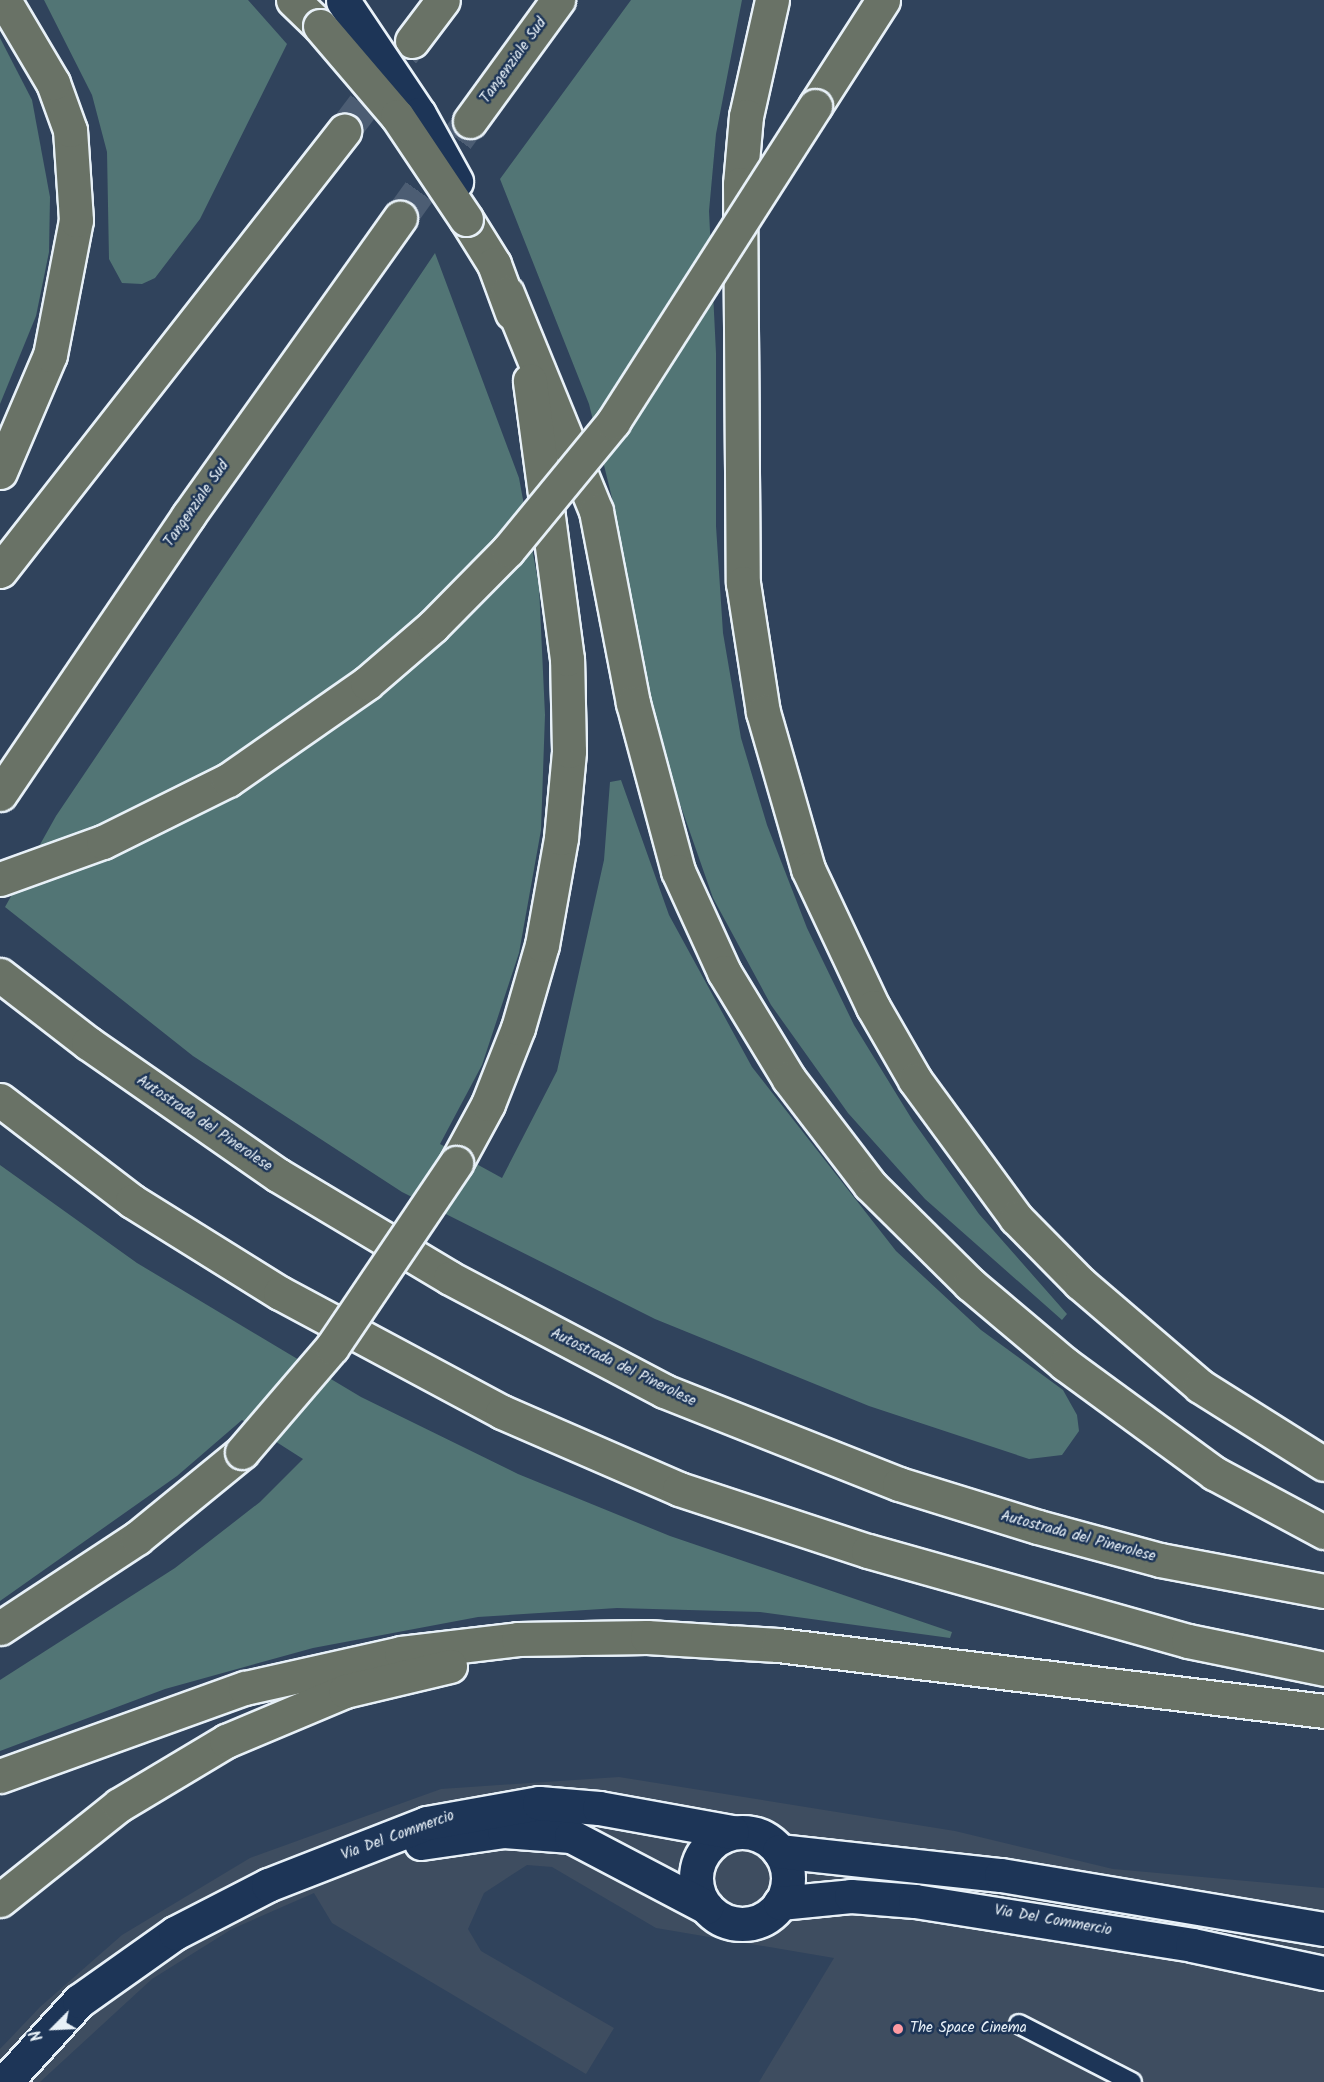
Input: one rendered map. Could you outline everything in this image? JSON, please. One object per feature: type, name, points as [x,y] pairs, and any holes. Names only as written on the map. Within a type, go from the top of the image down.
[{"type":"highway","points":[[0,472],[50,355],[76,220],[70,130],[53,83],[4,0]]},
{"type":"highway","points":[[293,0],[320,26],[397,116],[469,215],[494,264],[596,511],[633,703],[678,871],[724,972],[789,1079],[870,1185],[970,1284],[1065,1364],[1214,1473],[1324,1532]]},
{"type":"highway","points":[[412,41],[443,0]]},
{"type":"highway","name":"Tangenziale Sud","points":[[470,121],[558,0]]},
{"type":"highway","points":[[772,0],[746,116],[740,184],[743,583],[763,712],[808,869],[863,988],[915,1080],[1016,1218],[1080,1283],[1200,1386],[1324,1464]]},
{"type":"highway","points":[[0,879],[103,843],[228,780],[367,683],[433,626],[508,550],[613,422],[883,0]]},
{"type":"highway","points":[[3,564],[344,131]]},
{"type":"highway","name":"Tangenziale Sud","points":[[0,794],[400,218]]},
{"type":"highway","points":[[0,1628],[137,1538],[242,1452],[332,1347],[456,1163],[488,1104],[514,1039],[542,945],[561,838],[569,752],[567,659],[549,492],[532,386],[507,293]]},
{"type":"highway","name":"Autostrada del Pinerolese","points":[[0,975],[87,1043],[278,1174],[460,1283],[664,1391],[899,1484],[1038,1527],[1161,1560],[1324,1591]]},
{"type":"highway","points":[[0,1100],[132,1201],[280,1293],[502,1412],[668,1485],[868,1551],[1188,1641],[1324,1669]]},
{"type":"highway","points":[[0,1900],[119,1804],[286,1712],[408,1675],[586,1637]]},
{"type":"highway","points":[[0,1776],[152,1717],[327,1667],[456,1644],[586,1637],[778,1645],[1324,1711]]},
{"type":"street","points":[[342,1],[419,114],[469,215]]},
{"type":"street","name":"Via Del Commercio","points":[[322,1864],[427,1823],[539,1803],[589,1806],[732,1832]]},
{"type":"street","name":"Via Del Commercio","points":[[322,1864],[504,1831],[571,1836],[624,1860],[706,1907]]},
{"type":"street","points":[[732,1832],[763,1837],[779,1851],[787,1883],[780,1904],[768,1915],[741,1924],[706,1907],[698,1893],[698,1863],[706,1848],[732,1832]]},
{"type":"street","points":[[779,1851],[1001,1875],[1324,1929]]},
{"type":"street","points":[[5,2082],[79,2001],[136,1959],[216,1909],[322,1864]]},
{"type":"street","name":"Via Del Commercio","points":[[780,1904],[851,1896],[915,1901],[1192,1945],[1324,1973]]},
{"type":"lane","points":[[1019,2024],[1132,2082]]},
{"type":"shaded area","points":[[619,1777],[955,1831],[1113,1869],[1324,1888],[1324,2082],[759,2082],[834,1958],[656,1928],[552,1867],[527,1865],[484,1893],[468,1929],[481,1951],[614,2028],[586,2074],[332,1923],[314,1893],[232,1929],[152,1979],[40,2082],[0,2082],[0,2049],[40,2007],[122,1935],[250,1858],[441,1789]]},
{"type":"green space","points":[[44,0],[248,0],[287,44],[200,219],[155,278],[142,284],[122,283],[109,259],[107,152],[92,95]]},
{"type":"green space","points":[[631,0],[742,0],[716,134],[709,211],[716,353],[716,526],[723,633],[741,738],[767,825],[807,928],[854,1025],[913,1121],[979,1214],[1067,1314],[1062,1320],[925,1199],[848,1113],[771,1005],[713,898],[672,781],[636,642],[613,502],[589,404],[500,179]]},
{"type":"green space","points":[[0,38],[32,100],[50,197],[49,252],[36,316],[0,404]]},
{"type":"green space","points":[[435,253],[519,478],[539,586],[545,715],[541,830],[519,953],[482,1065],[440,1144],[502,1178],[557,1071],[604,860],[610,782],[621,780],[669,915],[752,1067],[896,1251],[981,1330],[1063,1390],[1077,1415],[1079,1431],[1062,1455],[1029,1459],[869,1406],[655,1319],[402,1192],[193,1056],[5,907],[56,816]]},
{"type":"green space","points":[[0,1165],[137,1263],[361,1397],[518,1474],[670,1536],[952,1632],[950,1638],[760,1612],[617,1608],[478,1617],[313,1648],[165,1689],[0,1751],[0,1680],[175,1568],[260,1502],[303,1459],[242,1420],[177,1476],[0,1601]]},
{"type":"tunnel","points":[[344,131],[412,41]]},
{"type":"tunnel","points":[[400,218],[470,121]]},
{"type":"place","name":"The Space Cinema","points":[[898,2029]]}]
